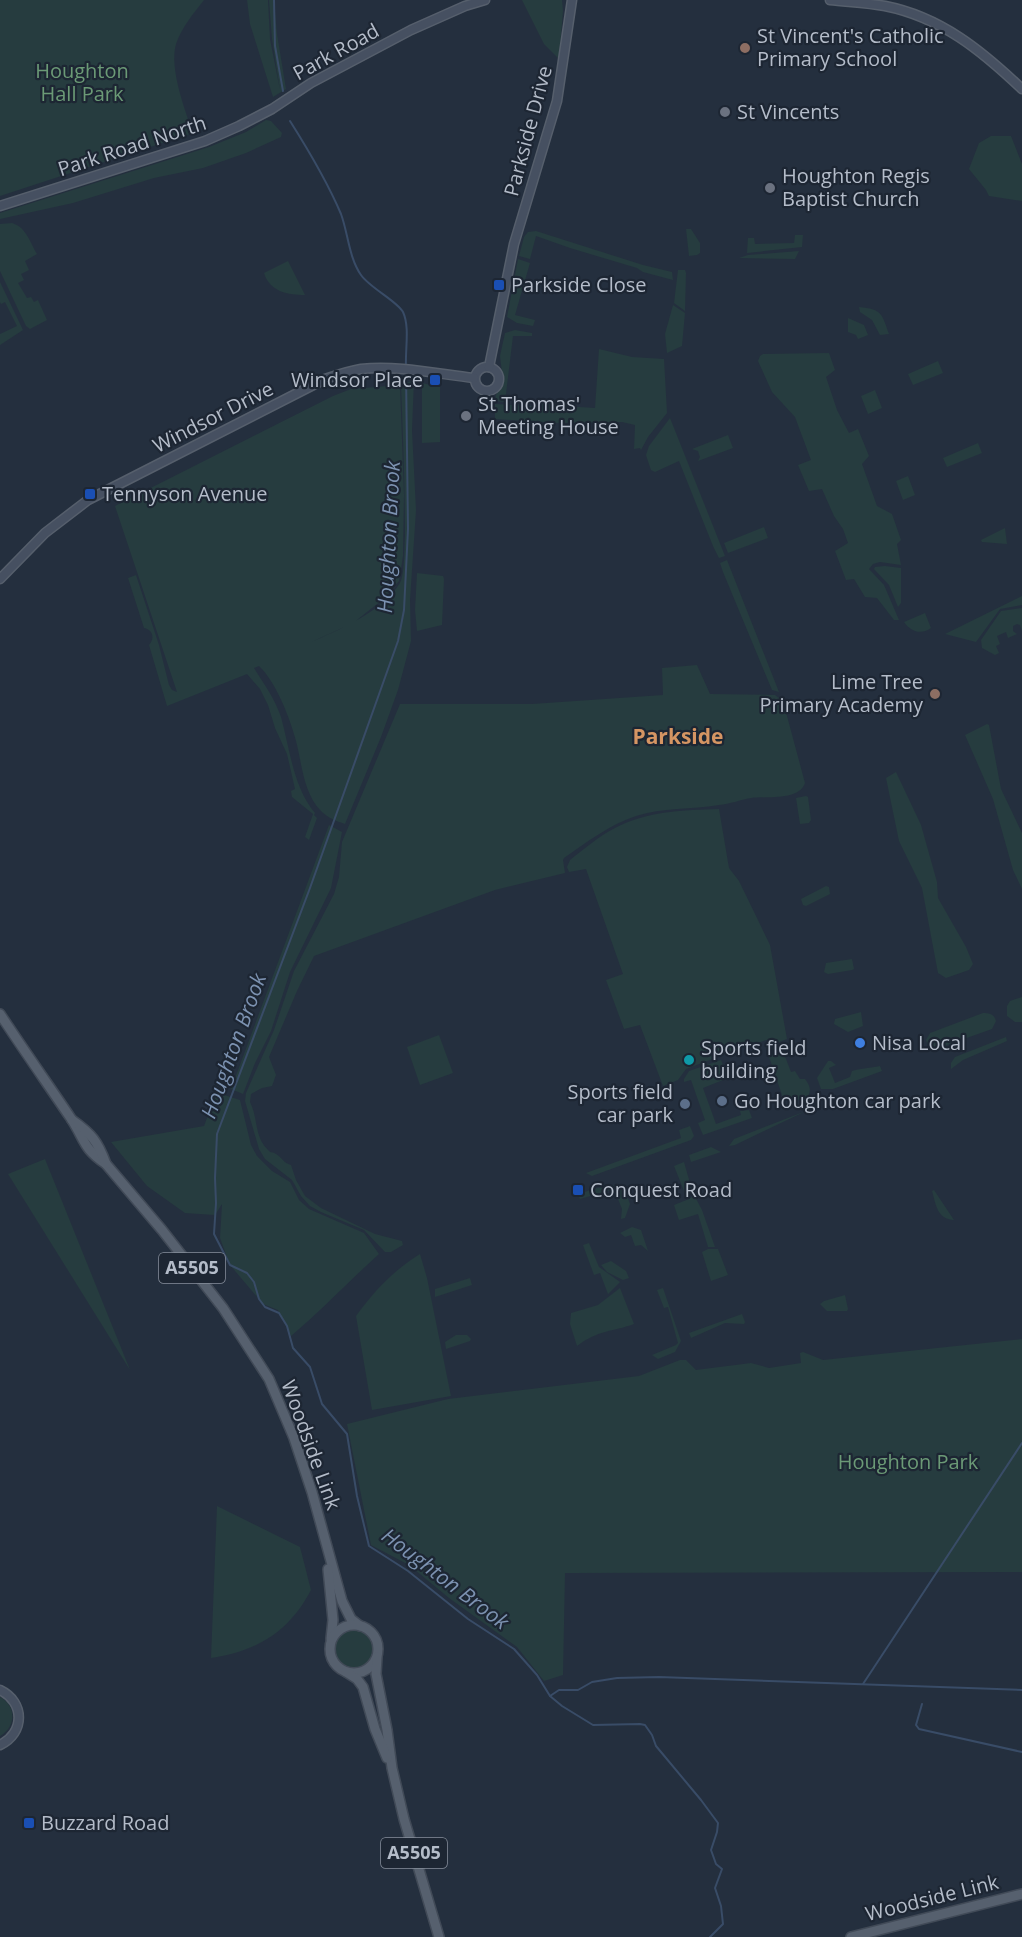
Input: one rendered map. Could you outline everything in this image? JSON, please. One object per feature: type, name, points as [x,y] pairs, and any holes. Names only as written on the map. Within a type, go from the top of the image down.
[{"type":"main road","name":"Woodside Link","points":[[0,1014],[72,1120],[87,1130],[98,1143],[106,1164],[162,1230],[223,1308],[269,1380],[281,1405],[303,1464],[345,1609],[351,1619],[372,1632],[376,1638],[378,1645],[376,1674],[392,1768],[404,1819],[439,1937]]},
{"type":"main road","name":"Woodside Link","points":[[326,1545],[333,1620],[331,1657],[339,1668],[357,1679],[363,1688],[375,1729],[392,1768]]},
{"type":"main road","points":[[330,1644],[338,1631],[353,1625],[360,1626]]},
{"type":"main road","points":[[345,1671],[351,1673],[364,1671],[374,1663],[377,1657]]},
{"type":"main road","name":"Woodside Link","points":[[850,1937],[1022,1894]]},
{"type":"street","name":"Park Road","points":[[272,109],[311,83],[411,30],[465,6],[485,0]]},
{"type":"street","name":"Parkside Drive","points":[[565,0],[568,16]]},
{"type":"street","name":"Parkside Drive","points":[[489,367],[514,244],[557,101],[572,0]]},
{"type":"street","points":[[830,0],[888,7],[917,15],[948,29],[981,52],[1022,89]]},
{"type":"street","name":"Park Road North","points":[[0,206],[205,141],[272,109]]},
{"type":"street","points":[[489,367],[496,371],[499,380],[493,390],[485,391],[478,388],[474,378],[481,368],[489,367]]},
{"type":"street","name":"Windsor Drive","points":[[0,579],[45,533],[72,511],[104,491],[325,379],[360,369],[398,369],[474,378]]},
{"type":"street","points":[[0,1690],[15,1701],[19,1717],[15,1733],[0,1745]]},
{"type":"green space","name":"Houghton Hall Park","points":[[0,0],[204,0],[181,32],[174,54],[176,77],[193,133],[0,196]]},
{"type":"green space","points":[[247,0],[268,0],[270,39],[280,90],[269,0],[274,0],[286,89],[273,97],[250,24]]},
{"type":"green space","points":[[522,0],[562,0],[559,59],[544,44]]},
{"type":"green space","points":[[266,120],[271,121],[282,133],[281,137],[246,153],[203,168],[154,178],[73,203],[0,219],[0,213],[209,147],[246,132]]},
{"type":"green space","points":[[991,136],[1011,136],[1022,164],[1022,201],[989,196],[969,169],[979,143]]},
{"type":"green space","points":[[12,223],[24,231],[37,254],[25,261],[29,270],[21,274],[24,280],[18,283],[27,298],[31,297],[34,302],[38,300],[47,320],[30,329],[26,326],[0,271],[0,224]]},
{"type":"green space","points":[[686,229],[691,229],[700,243],[700,253],[697,255],[689,256]]},
{"type":"green space","points":[[536,231],[672,272],[673,280],[536,236],[530,259],[519,256],[524,237],[528,232]]},
{"type":"green space","points":[[795,235],[803,235],[802,247],[747,253],[748,238],[754,238],[755,244],[794,243]]},
{"type":"green space","points":[[799,251],[795,259],[739,258],[748,255]]},
{"type":"green space","points":[[518,259],[530,263],[515,315],[535,320],[533,326],[517,323],[507,317]]},
{"type":"green space","points":[[288,261],[305,295],[280,291],[271,284],[264,273]]},
{"type":"green space","points":[[678,270],[685,270],[686,273],[685,311],[674,303]]},
{"type":"green space","points":[[0,282],[23,330],[0,345],[0,334],[17,326],[5,302],[1,304],[0,302]]},
{"type":"green space","points":[[673,305],[685,313],[682,346],[667,353],[665,334]]},
{"type":"green space","points":[[859,307],[877,311],[885,322],[889,334],[880,335],[872,320],[860,312]]},
{"type":"green space","points":[[848,318],[864,325],[868,335],[858,339],[856,335],[848,332]]},
{"type":"green space","points":[[515,330],[532,333],[532,336],[513,336],[505,402],[495,401],[503,381],[500,356],[505,333]]},
{"type":"green space","points":[[599,349],[632,357],[664,359],[667,413],[641,450],[640,448],[634,449],[635,425],[622,422],[558,423],[495,419],[495,404],[532,406],[533,402],[595,408]]},
{"type":"green space","points":[[829,353],[835,370],[826,377],[837,410],[849,433],[858,429],[869,456],[862,464],[877,506],[892,514],[901,540],[897,544],[901,565],[880,562],[873,564],[869,569],[884,585],[899,620],[894,620],[877,598],[865,597],[854,579],[846,580],[835,551],[848,543],[843,529],[834,516],[822,489],[809,491],[798,465],[811,460],[795,417],[772,392],[758,361],[763,354]]},
{"type":"green space","points":[[938,361],[943,373],[913,385],[908,374]]},
{"type":"green space","points":[[414,380],[412,430],[416,510],[410,600],[411,641],[398,690],[345,824],[326,816],[310,796],[282,701],[265,673],[259,666],[254,668],[279,710],[297,780],[317,818],[309,840],[305,837],[313,814],[292,797],[291,791],[295,789],[287,754],[260,689],[247,674],[167,706],[149,645],[152,635],[144,628],[128,578],[136,575],[159,645],[169,685],[177,692],[115,506],[333,396],[351,389],[400,385],[404,495],[403,556],[399,581],[381,601],[356,621],[382,603],[402,579],[405,537],[404,480],[401,385]]},
{"type":"green space","points":[[422,383],[440,387],[440,442],[422,443]]},
{"type":"green space","points":[[875,390],[882,408],[868,414],[861,396]]},
{"type":"green space","points":[[670,418],[725,556],[719,558],[713,546],[679,461],[655,472],[651,470],[646,455],[649,446]]},
{"type":"green space","points":[[728,435],[733,448],[698,461],[700,457],[698,451],[692,449]]},
{"type":"green space","points":[[978,443],[982,453],[947,467],[943,458]]},
{"type":"green space","points":[[908,476],[915,495],[903,500],[896,481]]},
{"type":"green space","points":[[764,527],[768,538],[728,553],[724,543]]},
{"type":"green space","points":[[1005,528],[1007,544],[982,542],[981,540]]},
{"type":"green space","points":[[727,560],[779,692],[772,690],[723,572],[720,563]]},
{"type":"green space","points":[[885,566],[901,568],[901,603],[898,607],[889,585],[874,569]]},
{"type":"green space","points":[[417,573],[443,576],[444,579],[442,625],[417,631],[415,610]]},
{"type":"green space","points":[[1022,596],[1022,605],[1000,609],[976,642],[945,634]]},
{"type":"green space","points":[[1022,608],[1022,631],[1020,625],[1017,624],[1013,626],[1013,631],[1017,634],[1008,638],[1006,632],[997,636],[1000,644],[996,646],[999,653],[995,655],[982,648],[981,640],[1001,611]]},
{"type":"green space","points":[[925,613],[931,628],[927,630],[916,631],[904,622]]},
{"type":"green space","points":[[697,665],[710,694],[775,695],[783,701],[805,783],[802,789],[789,795],[751,798],[709,807],[656,811],[636,816],[607,829],[564,858],[565,873],[495,890],[314,956],[269,1057],[276,1075],[272,1086],[251,1094],[250,1102],[258,1133],[270,1152],[291,1165],[305,1196],[321,1208],[375,1234],[402,1241],[403,1245],[391,1252],[385,1252],[364,1230],[310,1206],[292,1180],[265,1159],[259,1149],[245,1101],[246,1093],[274,1030],[294,971],[334,894],[339,877],[342,842],[400,704],[532,704],[663,695],[662,668]]},
{"type":"green space","points":[[987,724],[1001,789],[1022,833],[1022,889],[1013,870],[993,799],[965,735]]},
{"type":"green space","points":[[896,772],[921,825],[937,882],[938,898],[973,964],[969,970],[946,978],[938,973],[922,888],[899,841],[886,778]]},
{"type":"green space","points":[[806,796],[811,820],[809,823],[800,824],[796,798]]},
{"type":"green space","points":[[719,809],[729,868],[739,881],[770,945],[787,1039],[779,1042],[766,1040],[686,1069],[678,1080],[663,1086],[640,1025],[624,1029],[606,980],[623,974],[586,869],[569,872],[567,867],[570,860],[592,843],[627,822],[666,812]]},
{"type":"green space","points":[[329,825],[342,832],[331,888],[290,972],[271,1031],[243,1094],[231,1089]]},
{"type":"green space","points":[[826,886],[829,887],[830,894],[806,906],[803,905],[801,899]]},
{"type":"green space","points":[[852,959],[854,969],[852,970],[828,974],[824,972],[826,963]]},
{"type":"green space","points":[[1022,997],[1022,1022],[1015,1022],[1007,1016],[1007,1006],[1010,1001]]},
{"type":"green space","points":[[861,1012],[863,1026],[848,1032],[834,1024],[835,1019]]},
{"type":"green space","points":[[983,1013],[991,1014],[995,1019],[992,1029],[930,1051],[926,1040],[930,1033]]},
{"type":"green space","points":[[439,1035],[453,1073],[420,1085],[407,1047]]},
{"type":"green space","points":[[1006,1037],[1007,1041],[963,1060],[951,1069],[951,1063],[955,1057]]},
{"type":"green space","points":[[765,1045],[781,1046],[791,1072],[795,1071],[800,1079],[805,1079],[808,1083],[810,1089],[808,1096],[791,1103],[783,1098]]},
{"type":"green space","points":[[721,1060],[728,1078],[703,1088],[716,1124],[741,1115],[740,1111],[749,1110],[752,1118],[703,1135],[698,1123],[705,1120],[691,1080],[684,1082],[684,1079],[689,1071]]},
{"type":"green space","points":[[828,1061],[836,1065],[829,1068],[835,1083],[850,1077],[852,1071],[880,1066],[882,1071],[833,1089],[821,1089],[817,1078]]},
{"type":"green space","points":[[221,1094],[240,1100],[251,1145],[257,1156],[272,1171],[290,1182],[299,1200],[309,1209],[364,1233],[379,1254],[291,1336],[278,1310],[263,1304],[230,1265],[220,1238],[222,1204],[215,1215],[185,1213],[147,1186],[111,1142],[204,1126],[215,1097]]},
{"type":"green space","points":[[806,1111],[735,1145],[729,1146],[734,1139]]},
{"type":"green space","points":[[690,1126],[694,1136],[691,1140],[592,1176],[586,1173],[681,1138],[679,1130]]},
{"type":"green space","points":[[711,1147],[721,1152],[691,1162],[689,1155]]},
{"type":"green space","points":[[45,1159],[130,1370],[8,1174]]},
{"type":"green space","points":[[684,1162],[692,1190],[686,1196],[674,1166]]},
{"type":"green space","points":[[613,1185],[625,1190],[630,1204],[625,1218],[621,1219],[622,1209],[614,1189],[580,1199],[578,1195],[592,1189]]},
{"type":"green space","points":[[934,1190],[954,1220],[944,1217],[938,1210],[932,1191]]},
{"type":"green space","points":[[694,1195],[702,1210],[715,1247],[708,1247],[698,1214],[679,1220],[674,1205]]},
{"type":"green space","points":[[632,1227],[641,1230],[648,1251],[641,1245],[635,1246],[631,1235],[625,1237],[620,1233]]},
{"type":"green space","points":[[589,1243],[599,1267],[620,1282],[608,1294],[600,1273],[594,1275],[583,1245]]},
{"type":"green space","points":[[708,1249],[718,1249],[728,1275],[711,1281],[702,1252]]},
{"type":"green space","points":[[420,1254],[451,1396],[372,1410],[356,1316],[385,1282]]},
{"type":"green space","points":[[611,1261],[626,1271],[629,1278],[623,1280],[607,1272],[601,1265]]},
{"type":"green space","points":[[470,1278],[472,1285],[435,1297],[435,1289]]},
{"type":"green space","points":[[620,1288],[634,1324],[598,1334],[577,1346],[570,1324],[571,1313],[598,1305]]},
{"type":"green space","points":[[663,1288],[681,1341],[675,1352],[658,1359],[652,1355],[678,1343],[668,1307],[664,1308],[657,1290]]},
{"type":"green space","points":[[845,1295],[847,1311],[827,1311],[820,1304],[824,1301]]},
{"type":"green space","points":[[742,1314],[744,1324],[725,1323],[691,1338],[689,1333]]},
{"type":"green space","points":[[456,1335],[467,1335],[471,1339],[446,1349],[445,1342]]},
{"type":"green space","name":"Houghton Park","points":[[1022,1339],[1022,1572],[565,1573],[563,1675],[544,1681],[517,1647],[449,1598],[409,1565],[371,1545],[347,1424],[448,1399],[639,1376],[680,1360],[686,1360],[696,1370],[751,1363],[769,1368],[801,1363],[800,1353],[803,1352],[823,1360]]},
{"type":"green space","points":[[217,1506],[300,1547],[311,1590],[293,1617],[270,1637],[243,1650],[211,1658]]},
{"type":"green space","points":[[354,1630],[368,1635],[373,1649],[368,1663],[354,1668],[340,1663],[335,1649],[340,1635]]},
{"type":"green space","points":[[0,1697],[6,1701],[12,1711],[12,1722],[0,1736]]},
{"type":"waterway","name":"Houghton Brook","points":[[274,0],[275,46],[283,91]]},
{"type":"waterway","name":"Houghton Brook","points":[[290,121],[336,202],[351,253],[361,275],[403,312],[407,332],[406,367]]},
{"type":"waterway","name":"Houghton Brook","points":[[406,372],[408,529],[404,610],[398,641],[310,888],[217,1134],[214,1234],[230,1265],[247,1273],[254,1282],[259,1299],[265,1307],[279,1313],[287,1326],[293,1348],[310,1367],[322,1404],[347,1434],[357,1496],[369,1546],[408,1571],[468,1619],[514,1649],[537,1675],[550,1696],[562,1706],[593,1725],[645,1725],[656,1746],[718,1823],[711,1850],[716,1864],[722,1869],[715,1888],[721,1906],[723,1924],[710,1937]]},
{"type":"waterway","points":[[863,1684],[1022,1443]]},
{"type":"waterway","points":[[550,1696],[559,1690],[578,1690],[592,1682],[617,1678],[659,1677],[1022,1690]]},
{"type":"waterway","points":[[922,1704],[916,1725],[919,1729],[1022,1752]]},
{"type":"place","name":"St Vincent's Catholic Primary School","points":[[745,48]]},
{"type":"place","name":"St Vincents","points":[[725,112]]},
{"type":"place","name":"Houghton Regis Baptist Church","points":[[770,188]]},
{"type":"place","name":"Parkside Close","points":[[499,285]]},
{"type":"place","name":"Windsor Place","points":[[435,380]]},
{"type":"place","name":"St Thomas' Meeting House","points":[[466,416]]},
{"type":"place","name":"Tennyson Avenue","points":[[90,494]]},
{"type":"place","name":"Lime Tree Primary Academy","points":[[935,694]]},
{"type":"place","name":"Nisa Local","points":[[860,1043]]},
{"type":"place","name":"Sports field building","points":[[689,1060]]},
{"type":"place","name":"Go Houghton car park","points":[[722,1101]]},
{"type":"place","name":"Sports field car park","points":[[685,1104]]},
{"type":"place","name":"Conquest Road","points":[[578,1190]]},
{"type":"place","name":"Buzzard Road","points":[[29,1823]]},
{"type":"district","name":"Parkside","points":[[678,737]]}]
